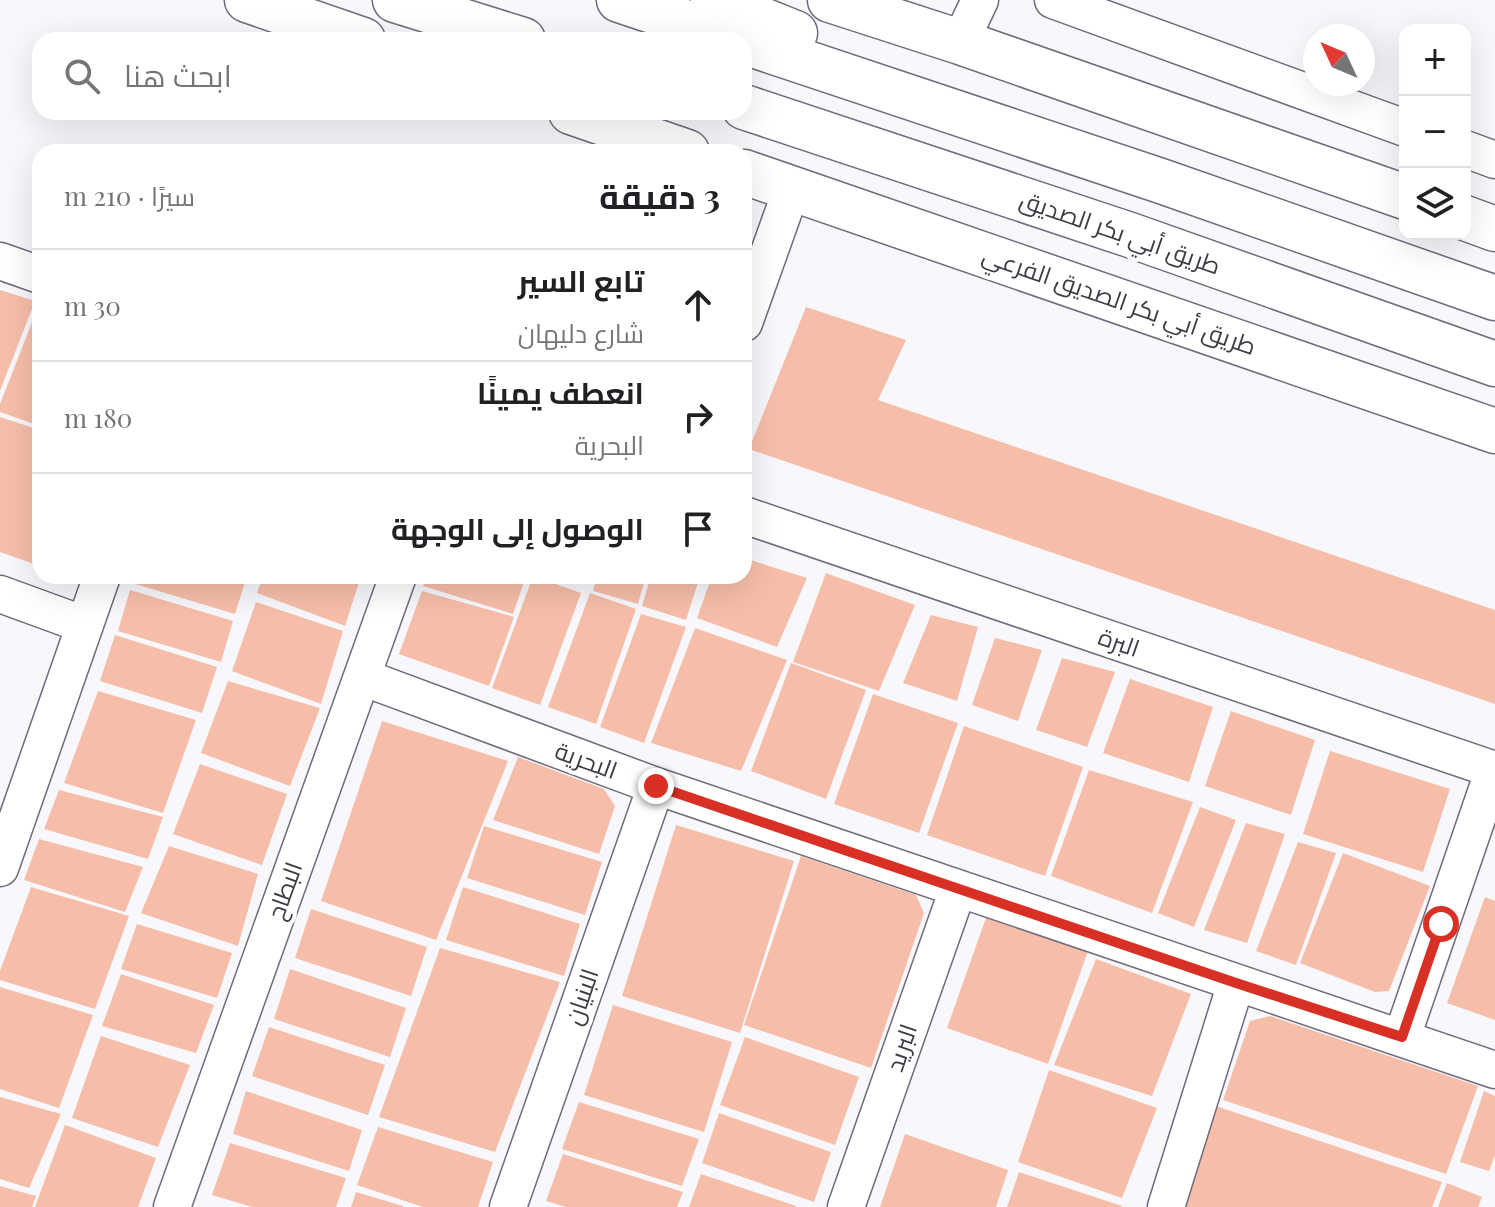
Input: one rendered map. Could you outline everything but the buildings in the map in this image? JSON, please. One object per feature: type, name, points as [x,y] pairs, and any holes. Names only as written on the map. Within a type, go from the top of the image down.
[{"type":"main road","points":[[247,0],[340,32]]},
{"type":"main road","points":[[395,0],[497,32]]},
{"type":"main road","points":[[429,0],[520,32]]},
{"type":"main road","points":[[619,0],[715,32]]},
{"type":"main road","points":[[713,0],[1161,181]]},
{"type":"main road","points":[[854,4],[1399,195]]},
{"type":"main road","points":[[752,44],[1161,181],[1495,298]]},
{"type":"main road","name":"طريق أبي بكر الصديق","points":[[752,111],[1130,235],[1495,364]]},
{"type":"main road","points":[[594,120],[664,144]]},
{"type":"main road","name":"طريق أبي بكر الصديق الفرعي","points":[[752,175],[1495,431]]},
{"type":"main road","points":[[1471,220],[1495,229]]},
{"type":"street","points":[[960,42],[980,0]]},
{"type":"street","points":[[1053,0],[1399,126]]},
{"type":"street","points":[[1471,151],[1495,160]]},
{"type":"street","points":[[752,300],[792,188]]},
{"type":"street","points":[[0,261],[32,272]]},
{"type":"street","name":"البرة","points":[[752,518],[1495,770]]},
{"type":"street","points":[[0,868],[99,584]]},
{"type":"street","name":"البطاح","points":[[172,1207],[395,584]]},
{"type":"street","points":[[0,594],[85,625]]},
{"type":"street","name":"البحرية","points":[[362,677],[656,786],[1495,1070]]},
{"type":"street","points":[[1402,1037],[1495,770]]},
{"type":"street","name":"البنيان","points":[[508,1207],[656,786]]},
{"type":"street","name":"البريد","points":[[846,1207],[958,889]]},
{"type":"street","points":[[1166,1207],[1236,983]]},
{"type":"route","points":[[656,786],[1402,1037],[1441,924]]}]
